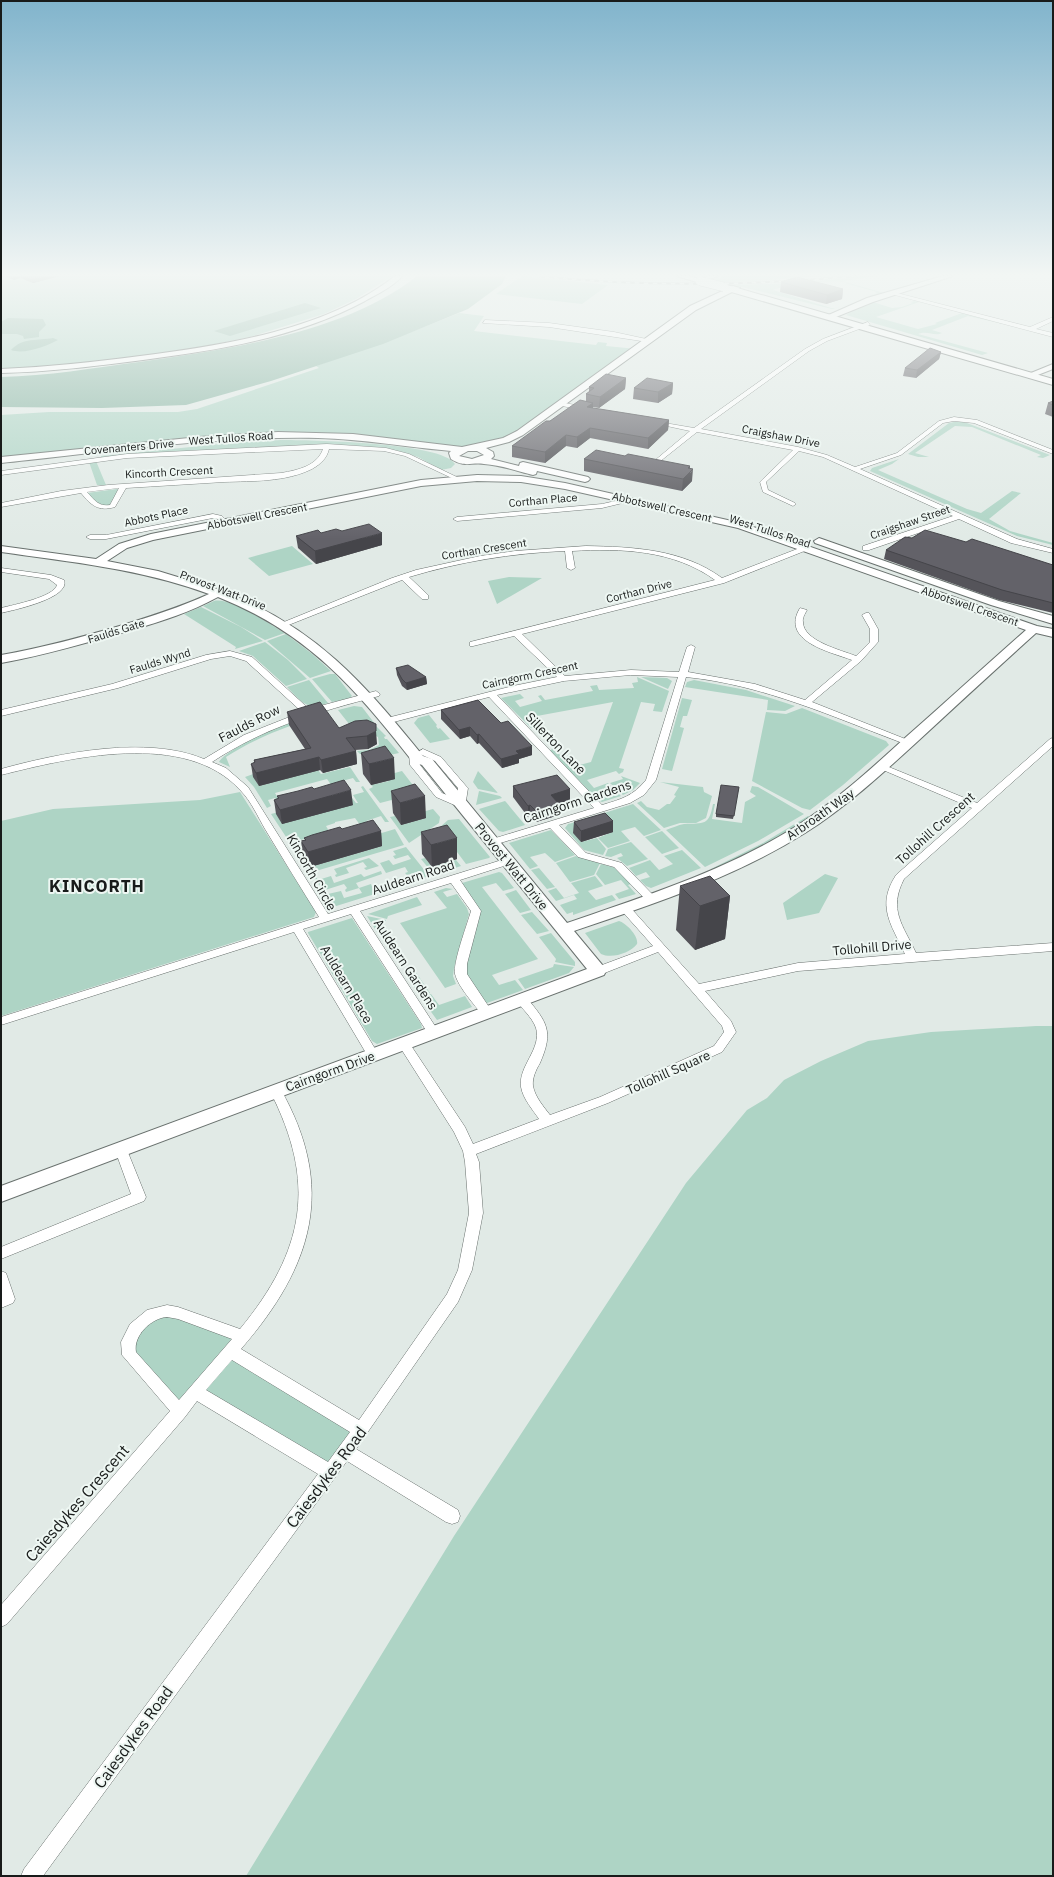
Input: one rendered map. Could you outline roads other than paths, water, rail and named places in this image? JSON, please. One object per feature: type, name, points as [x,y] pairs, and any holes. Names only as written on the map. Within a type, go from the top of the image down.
[{"type":"main road","points":[[997,364],[1053,379]]},
{"type":"main road","points":[[1033,374],[1053,382]]},
{"type":"street","points":[[1,371],[55,369],[100,364]]},
{"type":"street","points":[[520,433],[506,440],[474,448],[460,457],[469,462],[486,456],[514,439],[520,433],[616,364]]},
{"type":"street","points":[[656,462],[695,430],[788,364]]},
{"type":"street","points":[[1033,374],[1053,366]]},
{"type":"street","points":[[560,404],[595,411]]},
{"type":"street","points":[[855,469],[899,454],[941,422],[954,419],[975,421],[1053,452]]},
{"type":"street","name":"Craigshaw Drive","points":[[644,420],[798,449],[825,456],[1023,544],[1053,551]]},
{"type":"street","name":"West Tullos Road","points":[[1,460],[201,440],[281,435],[363,437],[460,457]]},
{"type":"street","name":"West Tullos Road","points":[[1,464],[209,444],[279,439],[313,439],[378,443],[460,457]]},
{"type":"street","name":"Covenanters Drive","points":[[1,473],[127,456],[327,446],[359,446],[396,452],[416,459],[458,479]]},
{"type":"street","name":"Kincorth Crescent","points":[[1,505],[82,490],[285,475],[315,464],[322,458],[327,446]]},
{"type":"street","points":[[474,448],[486,456],[598,482]]},
{"type":"street","points":[[794,504],[765,491],[763,482],[798,449]]},
{"type":"street","name":"West Tullos Road","points":[[486,456],[746,523],[986,606],[1053,626]]},
{"type":"street","name":"Abbotswell Crescent","points":[[421,483],[446,474],[460,457]]},
{"type":"street","name":"Abbotswell Crescent","points":[[101,560],[118,548],[140,540],[421,483],[458,479],[497,478],[529,480],[565,486],[741,526],[808,548],[1034,629],[1053,632]]},
{"type":"street","points":[[82,490],[96,506],[103,508],[113,506],[124,486]]},
{"type":"street","name":"Corthan Place","points":[[458,519],[606,505],[629,500]]},
{"type":"street","name":"Abbots Place","points":[[90,537],[106,537],[207,517],[218,516],[224,522]]},
{"type":"street","name":"Craigshaw Street","points":[[866,548],[960,516]]},
{"type":"street","name":"West Tullos Road","points":[[807,536],[995,602],[1053,620]]},
{"type":"street","name":"Provost Watt Drive","points":[[1,544],[101,560],[222,591],[246,605],[288,622],[371,696],[509,861],[598,971]]},
{"type":"street","name":"Corthan Drive","points":[[472,644],[721,581],[808,548]]},
{"type":"street","name":"Provost Watt Drive","points":[[1,549],[101,560]]},
{"type":"street","points":[[568,549],[571,568]]},
{"type":"street","name":"Corthan Crescent","points":[[288,622],[404,577],[444,566],[492,556],[568,549],[625,549],[665,554],[696,565],[721,581]]},
{"type":"street","points":[[1,570],[50,577],[61,582],[57,593],[1,611]]},
{"type":"street","points":[[404,577],[425,597]]},
{"type":"street","name":"Faulds Gate","points":[[1,659],[60,647],[121,630],[175,612],[222,591]]},
{"type":"street","points":[[803,610],[799,616],[798,623],[803,634],[819,645],[858,659]]},
{"type":"street","points":[[805,704],[858,659],[874,642],[874,629],[866,615]]},
{"type":"street","name":"Arbroath Way","points":[[564,929],[650,899],[717,873],[773,846],[822,815],[844,799],[881,767],[1034,629]]},
{"type":"street","points":[[516,633],[563,678]]},
{"type":"street","points":[[682,675],[691,647]]},
{"type":"street","name":"Faulds Wynd","points":[[1,713],[115,686],[209,657],[230,653],[249,659],[307,712]]},
{"type":"street","name":"Cairngorm Crescent","points":[[391,720],[563,678],[622,673],[682,675],[743,684],[805,704],[908,742]]},
{"type":"street","name":"Cairngorm Gardens","points":[[492,842],[600,809],[637,796],[649,784],[682,675]]},
{"type":"street","name":"Sillerton Lane","points":[[492,695],[600,809]]},
{"type":"street","name":"Faulds Row","points":[[206,762],[253,733],[279,722],[307,712],[371,696]]},
{"type":"street","name":"Tollohill Crescent","points":[[912,957],[891,913],[891,897],[894,886],[901,876],[1053,741]]},
{"type":"street","name":"Kincorth Circle","points":[[1,772],[63,756],[100,750],[128,749],[160,752],[206,762],[228,774],[245,789],[326,919],[1,1021]]},
{"type":"street","points":[[881,767],[978,807]]},
{"type":"street","points":[[552,824],[581,854],[618,865],[650,899]]},
{"type":"street","name":"Auldearn Road","points":[[326,919],[509,861]]},
{"type":"street","points":[[454,879],[476,911],[461,964],[461,974],[464,982],[487,1012]]},
{"type":"street","name":"Tollohill Square","points":[[469,1151],[604,1100],[718,1050],[730,1032],[727,1024],[625,908]]},
{"type":"street","name":"Auldearn Gardens","points":[[354,910],[434,1032]]},
{"type":"street","name":"Auldearn Place","points":[[297,928],[373,1055]]},
{"type":"street","name":"Tollohill Drive","points":[[696,989],[798,967],[1053,947]]},
{"type":"street","name":"Cairngorm Drive","points":[[1,1194],[659,948]]},
{"type":"street","points":[[522,1000],[543,1029],[544,1036],[531,1069],[527,1085],[529,1092],[548,1122]]},
{"type":"street","name":"Caiesdykes Road","points":[[31,1876],[361,1430],[436,1325],[453,1298],[465,1270],[476,1213],[469,1151],[460,1130],[404,1044]]},
{"type":"street","name":"Caiesdykes Crescent","points":[[1,1618],[91,1517],[180,1412],[265,1310],[282,1283],[299,1238],[306,1198],[304,1162],[300,1145],[294,1127],[276,1091]]},
{"type":"street","points":[[1,1253],[139,1197],[121,1150]]},
{"type":"street","points":[[1,1277],[8,1299],[1,1302]]},
{"type":"street","points":[[180,1412],[129,1355],[127,1348],[128,1340],[134,1331],[150,1316],[159,1312],[169,1311],[242,1336]]},
{"type":"street","points":[[231,1351],[361,1430]]},
{"type":"street","points":[[196,1392],[329,1472]]},
{"type":"street","points":[[345,1451],[452,1516]]},
{"type":"district","name":"KINCORTH","points":[[97,886]]}]
